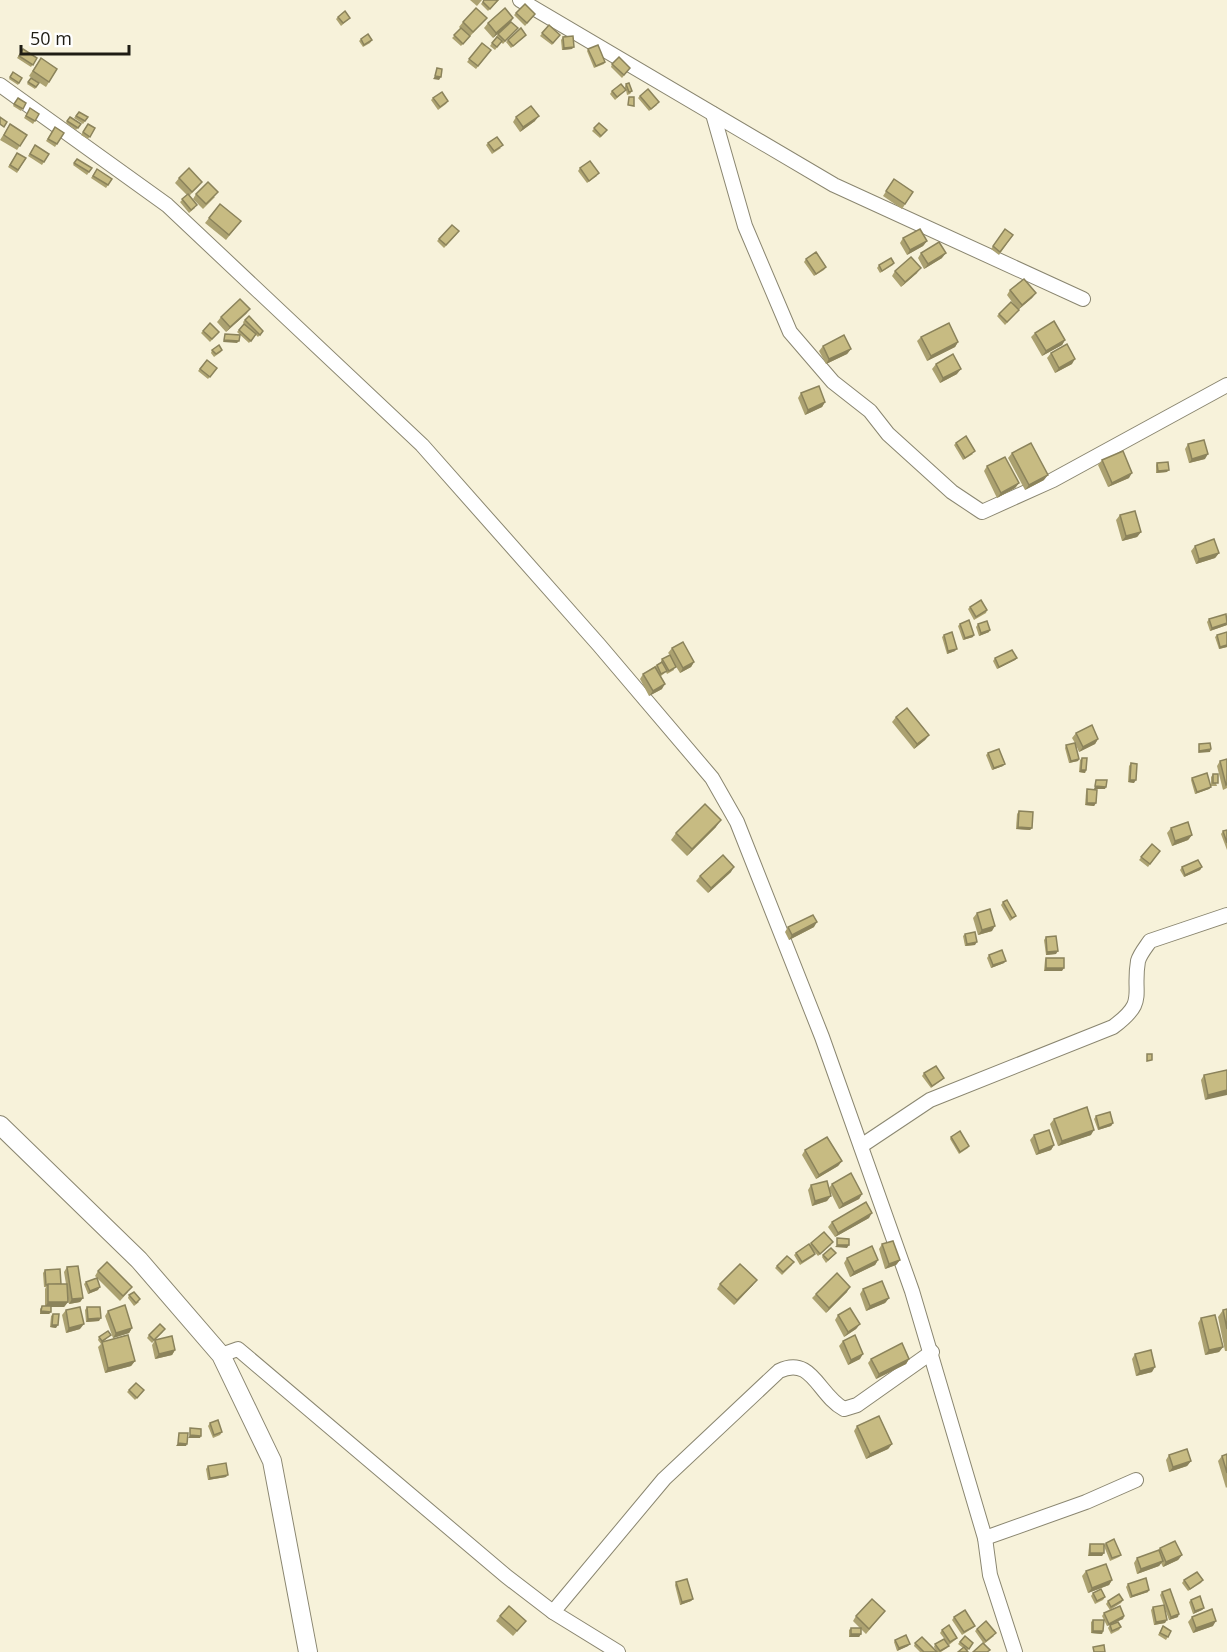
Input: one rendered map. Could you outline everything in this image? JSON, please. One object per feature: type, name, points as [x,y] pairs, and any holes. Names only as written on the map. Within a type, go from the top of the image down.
[{"type":"main road","points":[[0,1125],[139,1260],[221,1355],[272,1461],[308,1652]]},
{"type":"street","points":[[520,0],[834,185],[1083,299]]},
{"type":"street","points":[[0,85],[167,205],[422,445],[712,778],[736,822],[822,1037],[861,1146],[932,1352],[985,1538],[990,1575],[1015,1652]]},
{"type":"street","points":[[713,114],[745,226],[790,332],[833,382],[870,411],[888,434],[952,492],[982,512],[1053,480],[1227,385]]},
{"type":"street","points":[[861,1146],[930,1100],[1113,1027],[1131,1013],[1138,995],[1138,960],[1149,941],[1227,915]]},
{"type":"street","points":[[221,1355],[238,1349],[506,1576],[554,1612],[618,1652]]},
{"type":"street","points":[[554,1612],[664,1479],[779,1371],[791,1365],[803,1368],[833,1403],[844,1408],[857,1405],[932,1352]]},
{"type":"street","points":[[985,1538],[1086,1502],[1136,1480]]},
{"type":"building","points":[[484,0],[498,0],[490,9],[483,2]]},
{"type":"building","points":[[525,4],[535,14],[527,23],[516,13]]},
{"type":"building","points":[[476,8],[487,18],[473,32],[463,22]]},
{"type":"building","points":[[505,8],[513,18],[496,33],[488,23]]},
{"type":"building","points":[[345,11],[350,18],[343,23],[338,17]]},
{"type":"building","points":[[511,22],[518,28],[505,41],[498,34]]},
{"type":"building","points":[[549,25],[560,35],[553,43],[542,33]]},
{"type":"building","points":[[461,28],[470,36],[463,44],[454,35]]},
{"type":"building","points":[[521,28],[526,35],[513,46],[508,40]]},
{"type":"building","points":[[368,34],[372,40],[364,45],[361,39]]},
{"type":"building","points":[[573,36],[574,47],[564,48],[563,37]]},
{"type":"building","points":[[497,37],[502,41],[497,47],[492,43]]},
{"type":"building","points":[[482,43],[491,50],[478,66],[469,59]]},
{"type":"building","points":[[598,45],[605,62],[596,66],[588,49]]},
{"type":"building","points":[[23,49],[37,58],[33,65],[19,56]]},
{"type":"building","points":[[619,57],[630,68],[624,75],[612,64]]},
{"type":"building","points":[[41,58],[57,69],[49,82],[33,71]]},
{"type":"building","points":[[437,68],[442,69],[441,77],[435,76]]},
{"type":"building","points":[[13,72],[22,78],[19,83],[10,77]]},
{"type":"building","points":[[31,78],[39,83],[36,87],[28,82]]},
{"type":"building","points":[[629,83],[632,91],[629,92],[626,84]]},
{"type":"building","points":[[621,84],[626,90],[617,97],[612,91]]},
{"type":"building","points":[[648,89],[659,102],[651,109],[640,96]]},
{"type":"building","points":[[442,92],[448,101],[440,107],[433,98]]},
{"type":"building","points":[[629,97],[634,97],[634,106],[628,105]]},
{"type":"building","points":[[18,98],[26,103],[23,109],[14,104]]},
{"type":"building","points":[[531,106],[539,116],[523,127],[516,117]]},
{"type":"building","points":[[30,108],[39,114],[35,121],[26,116]]},
{"type":"building","points":[[79,112],[88,117],[85,121],[76,116]]},
{"type":"building","points":[[0,117],[7,122],[4,127],[0,124]]},
{"type":"building","points":[[70,117],[81,124],[78,128],[67,121]]},
{"type":"building","points":[[599,123],[607,130],[601,136],[594,128]]},
{"type":"building","points":[[10,124],[27,135],[20,146],[4,135]]},
{"type":"building","points":[[88,124],[95,128],[90,137],[83,132]]},
{"type":"building","points":[[55,127],[64,133],[57,144],[48,139]]},
{"type":"building","points":[[497,137],[503,145],[494,151],[488,143]]},
{"type":"building","points":[[35,145],[49,154],[44,162],[30,154]]},
{"type":"building","points":[[17,153],[26,158],[18,170],[10,165]]},
{"type":"building","points":[[77,159],[92,168],[89,172],[74,163]]},
{"type":"building","points":[[590,161],[599,173],[589,181],[580,168]]},
{"type":"building","points":[[189,168],[202,182],[192,192],[179,178]]},
{"type":"building","points":[[97,169],[112,179],[108,185],[93,176]]},
{"type":"building","points":[[894,179],[913,192],[905,204],[886,191]]},
{"type":"building","points":[[208,182],[218,192],[206,204],[196,194]]},
{"type":"building","points":[[188,194],[197,205],[191,210],[182,199]]},
{"type":"building","points":[[220,204],[241,221],[229,235],[209,218]]},
{"type":"building","points":[[452,225],[459,231],[446,245],[439,239]]},
{"type":"building","points":[[920,229],[927,241],[910,250],[903,238]]},
{"type":"building","points":[[1005,229],[1013,235],[1000,252],[993,246]]},
{"type":"building","points":[[939,242],[946,253],[928,264],[921,253]]},
{"type":"building","points":[[816,252],[826,267],[816,274],[806,259]]},
{"type":"building","points":[[911,257],[921,268],[905,282],[895,271]]},
{"type":"building","points":[[891,258],[894,263],[882,271],[879,265]]},
{"type":"building","points":[[1024,279],[1036,293],[1022,305],[1010,290]]},
{"type":"building","points":[[240,299],[250,309],[230,327],[221,317]]},
{"type":"building","points":[[1011,302],[1019,310],[1007,322],[999,314]]},
{"type":"building","points":[[249,316],[263,331],[260,335],[245,320]]},
{"type":"building","points":[[1054,321],[1065,340],[1046,351],[1035,333]]},
{"type":"building","points":[[210,323],[219,332],[212,339],[203,331]]},
{"type":"building","points":[[949,323],[958,342],[931,356],[921,337]]},
{"type":"building","points":[[244,324],[256,334],[251,341],[239,330]]},
{"type":"building","points":[[225,334],[240,335],[239,341],[224,340]]},
{"type":"building","points":[[844,335],[851,349],[829,359],[823,346]]},
{"type":"building","points":[[1067,344],[1075,359],[1059,368],[1051,353]]},
{"type":"building","points":[[219,345],[222,350],[216,354],[212,350]]},
{"type":"building","points":[[953,354],[961,369],[943,378],[936,364]]},
{"type":"building","points":[[207,360],[217,368],[210,377],[200,369]]},
{"type":"building","points":[[819,386],[825,402],[808,410],[801,393]]},
{"type":"building","points":[[966,436],[975,451],[965,458],[956,443]]},
{"type":"building","points":[[1204,440],[1208,454],[1192,459],[1188,444]]},
{"type":"building","points":[[1031,443],[1048,475],[1029,485],[1012,453]]},
{"type":"building","points":[[1123,451],[1132,473],[1112,483],[1102,460]]},
{"type":"building","points":[[1005,457],[1019,483],[1001,493],[987,466]]},
{"type":"building","points":[[1168,462],[1169,470],[1158,471],[1157,463]]},
{"type":"building","points":[[1135,511],[1141,532],[1126,536],[1120,515]]},
{"type":"building","points":[[1214,539],[1219,553],[1199,559],[1195,546]]},
{"type":"building","points":[[981,600],[987,610],[976,617],[970,607]]},
{"type":"building","points":[[1226,614],[1227,623],[1212,628],[1209,619]]},
{"type":"building","points":[[969,620],[974,635],[965,638],[960,624]]},
{"type":"building","points":[[987,621],[990,630],[981,633],[978,624]]},
{"type":"building","points":[[952,632],[957,649],[948,651],[944,635]]},
{"type":"building","points":[[1227,632],[1227,645],[1220,647],[1217,635]]},
{"type":"building","points":[[683,642],[694,662],[683,668],[672,648]]},
{"type":"building","points":[[1012,650],[1017,658],[999,667],[995,658]]},
{"type":"building","points":[[670,655],[676,667],[669,671],[662,659]]},
{"type":"building","points":[[662,662],[667,671],[661,674],[657,665]]},
{"type":"building","points":[[655,667],[665,684],[653,691],[643,674]]},
{"type":"building","points":[[907,708],[929,735],[917,744],[896,717]]},
{"type":"building","points":[[1092,725],[1098,739],[1083,747],[1076,733]]},
{"type":"building","points":[[1075,743],[1079,759],[1071,761],[1066,745]]},
{"type":"building","points":[[1210,743],[1211,749],[1199,751],[1199,744]]},
{"type":"building","points":[[999,749],[1005,764],[994,768],[988,753]]},
{"type":"building","points":[[1082,758],[1087,758],[1086,770],[1081,770]]},
{"type":"building","points":[[1227,759],[1227,784],[1226,785],[1220,761]]},
{"type":"building","points":[[1131,763],[1137,764],[1136,780],[1130,780]]},
{"type":"building","points":[[1207,773],[1211,787],[1197,792],[1192,778]]},
{"type":"building","points":[[1213,774],[1218,774],[1218,783],[1213,783]]},
{"type":"building","points":[[1096,780],[1107,780],[1106,787],[1095,786]]},
{"type":"building","points":[[1087,789],[1097,790],[1096,803],[1087,803]]},
{"type":"building","points":[[705,804],[721,820],[692,849],[676,833]]},
{"type":"building","points":[[1019,811],[1033,812],[1032,828],[1018,827]]},
{"type":"building","points":[[1188,822],[1192,835],[1175,841],[1171,828]]},
{"type":"building","points":[[1227,830],[1227,843],[1223,831]]},
{"type":"building","points":[[1152,844],[1160,851],[1150,864],[1141,857]]},
{"type":"building","points":[[723,855],[734,867],[711,888],[700,876]]},
{"type":"building","points":[[1198,860],[1202,867],[1185,875],[1182,867]]},
{"type":"building","points":[[1007,900],[1016,916],[1012,918],[1003,902]]},
{"type":"building","points":[[990,909],[995,926],[982,930],[977,913]]},
{"type":"building","points":[[813,915],[817,922],[792,935],[788,927]]},
{"type":"building","points":[[975,932],[977,942],[967,944],[965,934]]},
{"type":"building","points":[[1056,936],[1058,951],[1047,952],[1046,937]]},
{"type":"building","points":[[1002,950],[1006,961],[993,965],[989,955]]},
{"type":"building","points":[[1046,958],[1064,958],[1064,968],[1046,968]]},
{"type":"building","points":[[1147,1054],[1152,1054],[1152,1060],[1147,1061]]},
{"type":"building","points":[[936,1066],[944,1078],[932,1086],[924,1073]]},
{"type":"building","points":[[1227,1070],[1227,1090],[1208,1095],[1204,1075]]},
{"type":"building","points":[[1087,1107],[1094,1130],[1062,1141],[1054,1119]]},
{"type":"building","points":[[1110,1112],[1113,1123],[1099,1128],[1096,1116]]},
{"type":"building","points":[[1049,1130],[1054,1145],[1039,1151],[1034,1135]]},
{"type":"building","points":[[960,1131],[969,1146],[960,1152],[951,1137]]},
{"type":"building","points":[[827,1137],[842,1161],[819,1175],[805,1150]]},
{"type":"building","points":[[851,1173],[862,1194],[843,1204],[832,1184]]},
{"type":"building","points":[[827,1181],[831,1196],[815,1201],[811,1185]]},
{"type":"building","points":[[866,1202],[872,1213],[838,1233],[832,1222]]},
{"type":"building","points":[[824,1232],[833,1242],[820,1254],[811,1243]]},
{"type":"building","points":[[837,1238],[849,1239],[849,1245],[837,1245]]},
{"type":"building","points":[[893,1241],[900,1260],[889,1264],[882,1244]]},
{"type":"building","points":[[809,1244],[815,1254],[802,1262],[796,1253]]},
{"type":"building","points":[[872,1246],[878,1260],[854,1272],[847,1258]]},
{"type":"building","points":[[831,1248],[836,1253],[828,1260],[823,1255]]},
{"type":"building","points":[[787,1256],[794,1262],[783,1272],[777,1266]]},
{"type":"building","points":[[107,1262],[132,1287],[123,1296],[98,1271]]},
{"type":"building","points":[[740,1264],[757,1280],[737,1300],[720,1284]]},
{"type":"building","points":[[78,1266],[83,1298],[72,1299],[67,1267]]},
{"type":"building","points":[[60,1269],[61,1284],[46,1285],[45,1270]]},
{"type":"building","points":[[837,1273],[850,1287],[829,1308],[816,1294]]},
{"type":"building","points":[[97,1278],[100,1287],[90,1291],[86,1282]]},
{"type":"building","points":[[882,1281],[889,1298],[870,1306],[863,1289]]},
{"type":"building","points":[[48,1284],[67,1284],[68,1302],[48,1302]]},
{"type":"building","points":[[134,1292],[140,1299],[136,1303],[129,1295]]},
{"type":"building","points":[[125,1305],[132,1328],[116,1333],[108,1311]]},
{"type":"building","points":[[42,1306],[51,1306],[51,1312],[41,1311]]},
{"type":"building","points":[[80,1307],[84,1324],[69,1328],[66,1310]]},
{"type":"building","points":[[87,1307],[100,1307],[101,1318],[88,1319]]},
{"type":"building","points":[[850,1308],[860,1324],[848,1332],[838,1315]]},
{"type":"building","points":[[1227,1309],[1227,1329],[1223,1310]]},
{"type":"building","points":[[53,1314],[59,1314],[58,1325],[52,1325]]},
{"type":"building","points":[[1215,1315],[1223,1347],[1209,1350],[1201,1318]]},
{"type":"building","points":[[160,1324],[165,1329],[154,1340],[149,1335]]},
{"type":"building","points":[[108,1331],[111,1335],[102,1341],[99,1337]]},
{"type":"building","points":[[128,1335],[135,1361],[108,1368],[102,1342]]},
{"type":"building","points":[[855,1335],[863,1354],[851,1360],[843,1341]]},
{"type":"building","points":[[172,1336],[175,1350],[159,1354],[155,1340]]},
{"type":"building","points":[[902,1343],[909,1359],[879,1374],[871,1359]]},
{"type":"building","points":[[1151,1350],[1155,1367],[1140,1371],[1135,1354]]},
{"type":"building","points":[[136,1383],[144,1390],[137,1398],[129,1390]]},
{"type":"building","points":[[879,1416],[892,1444],[870,1454],[857,1426]]},
{"type":"building","points":[[218,1420],[222,1432],[214,1435],[210,1423]]},
{"type":"building","points":[[190,1428],[201,1429],[201,1436],[190,1435]]},
{"type":"building","points":[[179,1433],[188,1433],[187,1444],[178,1443]]},
{"type":"building","points":[[1187,1449],[1191,1461],[1173,1467],[1169,1455]]},
{"type":"building","points":[[1227,1454],[1227,1473],[1222,1456]]},
{"type":"building","points":[[226,1463],[228,1475],[210,1478],[208,1466]]},
{"type":"building","points":[[1114,1539],[1121,1555],[1112,1558],[1106,1543]]},
{"type":"building","points":[[1175,1541],[1182,1555],[1166,1562],[1160,1548]]},
{"type":"building","points":[[1090,1544],[1104,1544],[1104,1553],[1090,1553]]},
{"type":"building","points":[[1159,1550],[1163,1561],[1141,1569],[1137,1558]]},
{"type":"building","points":[[1106,1564],[1112,1580],[1092,1588],[1086,1571]]},
{"type":"building","points":[[1197,1572],[1203,1580],[1190,1589],[1184,1580]]},
{"type":"building","points":[[1146,1578],[1149,1590],[1132,1596],[1128,1584]]},
{"type":"building","points":[[687,1579],[693,1599],[682,1602],[676,1582]]},
{"type":"building","points":[[1101,1589],[1105,1597],[1097,1601],[1093,1593]]},
{"type":"building","points":[[1170,1589],[1179,1614],[1171,1617],[1162,1592]]},
{"type":"building","points":[[1119,1594],[1123,1600],[1111,1607],[1108,1601]]},
{"type":"building","points":[[1200,1596],[1204,1608],[1195,1611],[1191,1600]]},
{"type":"building","points":[[872,1599],[885,1611],[869,1629],[856,1616]]},
{"type":"building","points":[[1164,1605],[1167,1620],[1156,1622],[1153,1607]]},
{"type":"building","points":[[509,1606],[526,1621],[517,1631],[500,1616]]},
{"type":"building","points":[[1120,1606],[1124,1616],[1109,1624],[1104,1613]]},
{"type":"building","points":[[1212,1609],[1216,1621],[1196,1628],[1192,1617]]},
{"type":"building","points":[[965,1610],[975,1626],[964,1632],[954,1617]]},
{"type":"building","points":[[1093,1620],[1104,1620],[1103,1631],[1093,1631]]},
{"type":"building","points":[[986,1621],[996,1633],[986,1641],[977,1629]]},
{"type":"building","points":[[1118,1622],[1121,1627],[1112,1631],[1110,1625]]},
{"type":"building","points":[[949,1625],[957,1638],[950,1642],[942,1630]]},
{"type":"building","points":[[1163,1626],[1171,1631],[1168,1637],[1160,1633]]},
{"type":"building","points":[[851,1628],[861,1628],[861,1634],[851,1634]]},
{"type":"building","points":[[906,1635],[910,1644],[899,1648],[895,1640]]},
{"type":"building","points":[[965,1636],[973,1643],[969,1649],[960,1642]]},
{"type":"building","points":[[922,1637],[937,1652],[924,1652],[915,1643]]},
{"type":"building","points":[[944,1639],[949,1646],[940,1651],[935,1644]]},
{"type":"building","points":[[983,1643],[990,1650],[973,1652]]},
{"type":"building","points":[[1104,1645],[1105,1652],[1094,1652],[1093,1647]]},
{"type":"building","points":[[964,1647],[968,1652],[958,1652]]}]
